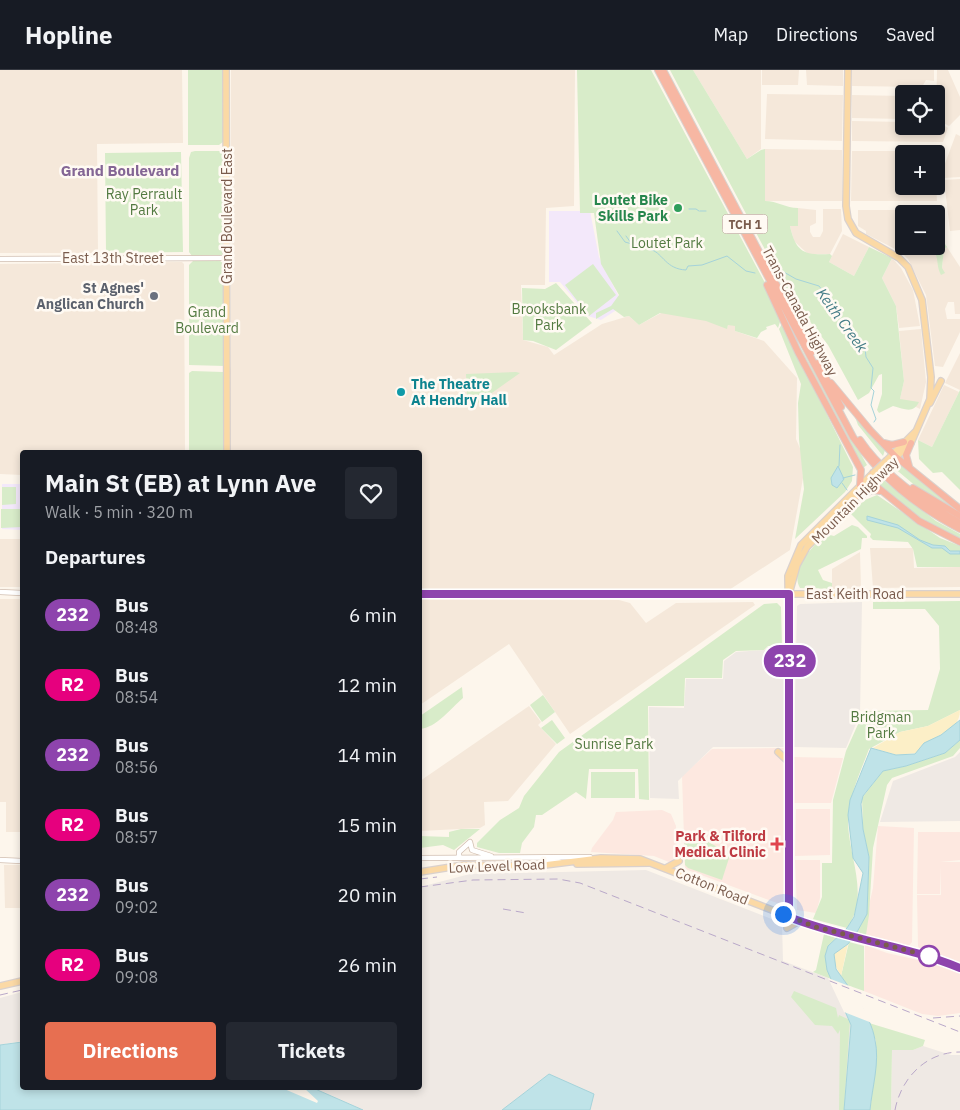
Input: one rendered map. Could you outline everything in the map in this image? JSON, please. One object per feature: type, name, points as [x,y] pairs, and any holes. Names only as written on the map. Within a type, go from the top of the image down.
[{"type":"highway","name":"Trans-Canada Highway","points":[[658,70],[844,421],[867,456],[893,485],[913,501],[960,529]]},
{"type":"highway","name":"Trans-Canada Highway","points":[[664,70],[826,378],[863,444],[897,478]]},
{"type":"highway","points":[[755,253],[759,268],[798,352],[861,470],[860,485]]},
{"type":"highway","points":[[826,378],[895,455],[960,509]]},
{"type":"highway","points":[[881,441],[888,445],[904,442]]},
{"type":"highway","points":[[911,443],[906,457],[911,469]]},
{"type":"highway","points":[[874,477],[881,491],[919,521],[960,542]]},
{"type":"highway","points":[[897,478],[960,516]]},
{"type":"highway","name":"TCH 1","points":[[897,478],[927,504],[960,523]]},
{"type":"highway","points":[[860,496],[872,490],[881,491]]},
{"type":"main road","name":"Grand Boulevard East","points":[[226,70],[227,450]]},
{"type":"main road","name":"Mountain Highway","points":[[789,594],[797,565],[807,547],[860,496],[874,477],[895,455],[911,443],[928,404],[931,377],[919,290],[904,262],[893,254],[860,237],[851,226],[847,215],[848,70]]},
{"type":"main road","points":[[928,404],[934,397],[941,381]]},
{"type":"main road","name":"Mountain Highway","points":[[895,455],[904,442],[915,432]]},
{"type":"main road","name":"Mountain Highway","points":[[789,594],[788,576],[801,545],[860,485],[874,477]]},
{"type":"main road","name":"East Keith Road","points":[[422,594],[960,594]]},
{"type":"main road","points":[[789,594],[789,917]]},
{"type":"main road","points":[[778,752],[790,763]]},
{"type":"main road","name":"Cotton Road","points":[[565,863],[601,858],[640,859],[799,921],[932,957],[960,968]]},
{"type":"main road","points":[[666,868],[679,861]]},
{"type":"main road","name":"Cotton Road","points":[[565,863],[649,863]]},
{"type":"main road","name":"Low Level Road","points":[[422,870],[464,865],[537,866],[565,863]]},
{"type":"main road","points":[[788,928],[799,921]]},
{"type":"main road","points":[[0,986],[20,981]]},
{"type":"street","name":"East 13th Street","points":[[0,259],[227,258]]},
{"type":"street","points":[[0,592],[20,593]]},
{"type":"street","points":[[458,858],[460,852],[470,842],[472,850],[494,858]]},
{"type":"street","points":[[422,858],[601,858]]},
{"type":"street","points":[[530,858],[565,863]]},
{"type":"street","points":[[0,860],[20,861]]},
{"type":"shaded area","points":[[0,70],[182,70],[183,143],[97,144],[98,253],[0,253]]},
{"type":"shaded area","points":[[231,70],[575,70],[574,206],[546,208],[545,285],[521,285],[523,340],[548,347],[554,355],[602,324],[629,316],[639,325],[663,312],[697,312],[727,328],[729,323],[735,324],[735,331],[764,341],[797,378],[796,439],[801,451],[803,478],[790,550],[726,592],[422,589],[422,450],[229,450],[229,373],[231,366]]},
{"type":"shaded area","points":[[693,70],[761,70],[761,149],[747,159]]},
{"type":"shaded area","points":[[762,70],[799,70],[798,85],[762,85]]},
{"type":"shaded area","points":[[806,70],[843,70],[843,86],[807,85]]},
{"type":"shaded area","points":[[852,70],[934,70],[934,81],[926,80],[923,85],[852,86]]},
{"type":"shaded area","points":[[937,70],[948,70],[960,97],[960,115],[949,126],[945,124],[945,85],[937,85]]},
{"type":"shaded area","points":[[767,94],[843,95],[842,141],[765,139]]},
{"type":"shaded area","points":[[852,95],[895,96],[895,119],[852,118]]},
{"type":"shaded area","points":[[852,121],[895,122],[895,135],[945,135],[945,126],[948,128],[943,142],[852,141]]},
{"type":"shaded area","points":[[956,134],[960,136],[960,177],[945,178],[945,164]]},
{"type":"shaded area","points":[[765,149],[842,150],[842,201],[765,201]]},
{"type":"shaded area","points":[[852,151],[895,151],[895,195],[937,195],[937,201],[851,201]]},
{"type":"shaded area","points":[[960,179],[960,230],[950,231],[945,180]]},
{"type":"shaded area","points":[[798,208],[816,210],[816,223],[810,226],[810,232],[813,237],[820,237],[823,231],[823,209],[841,209],[842,231],[830,254],[808,254],[794,241],[790,226],[798,225]]},
{"type":"shaded area","points":[[858,210],[895,210],[895,249],[866,234],[866,231],[858,226]]},
{"type":"shaded area","points":[[549,211],[590,211],[599,257],[622,303],[615,311],[601,320],[588,316],[560,282],[549,282]]},
{"type":"shaded area","points":[[843,234],[869,247],[854,276],[829,262]]},
{"type":"shaded area","points":[[947,247],[960,267],[960,314],[955,314],[954,302],[948,302],[945,309],[947,319],[960,319],[960,332],[943,367],[935,366],[926,295],[908,259],[904,255],[936,255],[942,268],[943,255]]},
{"type":"shaded area","points":[[892,258],[901,268],[913,290],[920,326],[899,328],[896,306],[882,278]]},
{"type":"shaded area","points":[[182,262],[184,264],[185,450],[20,450],[20,475],[0,474],[0,264]]},
{"type":"shaded area","points":[[921,329],[926,382],[920,409],[900,399],[904,381],[899,331]]},
{"type":"shaded area","points":[[960,353],[960,390],[945,383]]},
{"type":"shaded area","points":[[944,385],[959,392],[932,447],[918,440]]},
{"type":"shaded area","points":[[2,484],[20,484],[20,530],[2,529]]},
{"type":"shaded area","points":[[0,539],[20,539],[20,587],[0,587]]},
{"type":"shaded area","points":[[870,548],[913,548],[914,568],[960,567],[960,587],[873,588]]},
{"type":"shaded area","points":[[860,552],[861,589],[832,589],[832,569]]},
{"type":"shaded area","points":[[0,599],[20,599],[20,832],[6,832],[6,802],[0,802]]},
{"type":"shaded area","points":[[422,599],[619,600],[630,603],[646,623],[676,603],[753,602],[755,605],[570,734],[509,644],[422,704]]},
{"type":"shaded area","points":[[862,602],[860,714],[846,748],[794,747],[797,606],[800,604]]},
{"type":"shaded area","points":[[768,647],[785,648],[786,747],[713,747],[678,781],[679,799],[650,798],[649,707],[684,708],[686,679],[723,679],[724,661],[736,652],[765,650]]},
{"type":"shaded area","points":[[529,706],[541,722],[538,725],[556,744],[508,801],[484,802],[485,825],[480,828],[422,831],[422,780]]},
{"type":"shaded area","points":[[785,748],[785,906],[685,869],[682,776],[712,749]]},
{"type":"shaded area","points":[[960,752],[960,821],[880,822],[893,781],[955,757]]},
{"type":"shaded area","points":[[794,757],[843,758],[831,803],[794,803]]},
{"type":"shaded area","points":[[796,809],[830,809],[830,855],[795,856]]},
{"type":"shaded area","points":[[662,810],[671,814],[676,826],[677,855],[675,861],[669,862],[654,856],[591,852],[613,820],[616,812]]},
{"type":"shaded area","points":[[878,826],[914,828],[912,942],[908,947],[862,935],[873,888]]},
{"type":"shaded area","points":[[918,832],[960,832],[960,860],[940,862],[960,862],[960,963],[920,950],[918,946],[917,895],[941,895],[941,867],[940,894],[917,894]]},
{"type":"shaded area","points":[[795,860],[820,860],[820,898],[816,913],[797,910]]},
{"type":"shaded area","points":[[4,865],[20,865],[20,908],[5,908]]},
{"type":"shaded area","points":[[646,870],[782,923],[783,961],[831,979],[851,1025],[844,1110],[590,1110],[549,1074],[502,1110],[362,1110],[317,1090],[422,1090],[422,886],[470,874]]},
{"type":"shaded area","points":[[865,945],[887,953],[931,963],[960,974],[960,1013],[938,1016],[922,1014],[864,991]]},
{"type":"shaded area","points":[[20,993],[20,1041],[0,1045],[0,998]]},
{"type":"shaded area","points":[[923,1046],[951,1055],[960,1055],[960,1110],[891,1110],[892,1050],[913,1050]]},
{"type":"green space","name":"Grand Boulevard","points":[[188,70],[225,70],[224,141],[219,145],[188,145]]},
{"type":"green space","name":"Loutet Park","points":[[577,70],[651,70],[784,315],[784,321],[780,322],[778,328],[775,324],[766,327],[767,329],[761,332],[757,338],[735,331],[735,326],[728,325],[727,329],[706,321],[660,313],[639,325],[629,316],[624,317],[613,309],[596,319],[596,313],[611,306],[619,295],[601,264],[594,213],[580,213]]},
{"type":"green space","points":[[670,70],[693,70],[747,159],[765,149],[765,201],[798,208],[798,226],[790,226],[798,247],[808,253],[830,254],[832,256],[829,262],[854,276],[869,247],[892,258],[882,278],[896,306],[904,381],[900,399],[919,402],[917,406],[908,410],[893,406],[879,413],[877,410],[882,394],[882,374],[879,375],[869,393],[858,400],[828,345],[788,293]]},
{"type":"green space","name":"Grand Boulevard","points":[[221,151],[224,153],[225,254],[223,255],[192,256],[189,252],[189,158],[191,152]]},
{"type":"green space","name":"Ray Perrault Park","points":[[181,152],[183,252],[106,253],[105,153]]},
{"type":"green space","points":[[935,255],[943,255],[942,268],[945,273],[941,275],[938,269]]},
{"type":"green space","name":"Grand Boulevard","points":[[193,261],[220,261],[224,264],[225,366],[189,365],[189,265]]},
{"type":"green space","points":[[593,264],[616,295],[589,316],[565,285]]},
{"type":"green space","name":"Brooksbank Park","points":[[556,283],[592,323],[556,350],[533,341],[523,340],[522,288],[545,289]]},
{"type":"green space","points":[[782,324],[853,467],[852,481],[845,492],[795,539],[804,489],[799,439],[798,403],[801,384],[779,329]]},
{"type":"green space","points":[[793,334],[867,465],[863,468]]},
{"type":"green space","name":"Grand Boulevard","points":[[192,371],[223,372],[225,450],[189,450],[189,373]]},
{"type":"green space","points":[[520,373],[475,405],[474,396],[467,396],[466,374]]},
{"type":"green space","points":[[960,390],[960,490],[942,472],[933,473],[919,459],[918,440],[932,447]]},
{"type":"green space","points":[[855,417],[885,450],[883,456],[858,425]]},
{"type":"green space","points":[[901,465],[960,513],[918,488],[893,467]]},
{"type":"green space","points":[[882,479],[936,521],[960,534],[960,538],[927,522],[905,508],[886,492],[879,483]]},
{"type":"green space","points":[[2,487],[16,487],[16,504],[2,505]]},
{"type":"green space","points":[[877,495],[940,538],[960,546],[960,567],[917,567],[913,549],[908,542],[873,540],[870,537],[871,534],[850,513],[865,500]]},
{"type":"green space","points":[[1,509],[20,509],[20,527],[1,528]]},
{"type":"green space","points":[[852,525],[858,527],[867,536],[867,538],[862,538],[861,549],[818,570],[823,580],[832,583],[832,589],[800,588],[797,581],[800,565],[815,544],[826,534],[834,536]]},
{"type":"green space","name":"Bridgman Park","points":[[960,601],[960,710],[928,726],[900,732],[869,749],[855,786],[850,804],[848,823],[858,890],[854,916],[847,928],[813,919],[822,897],[822,863],[832,863],[833,800],[846,751],[864,711],[928,710],[940,669],[939,626],[925,609],[873,609],[873,602]]},
{"type":"green space","name":"Sunrise Park","points":[[777,603],[781,607],[782,646],[768,646],[764,650],[736,651],[723,660],[722,678],[685,678],[684,706],[648,706],[649,800],[639,799],[638,769],[589,769],[586,799],[576,792],[542,815],[536,815],[534,827],[522,843],[520,853],[499,853],[477,847],[477,843],[500,820],[519,808],[524,796],[559,752],[764,604]]},
{"type":"green space","points":[[462,687],[463,698],[432,725],[422,729],[422,715]]},
{"type":"green space","points":[[543,695],[555,712],[542,722],[530,705]]},
{"type":"green space","points":[[552,720],[565,738],[557,744],[541,728]]},
{"type":"green space","points":[[960,740],[960,748],[953,756],[892,778],[887,785],[873,848],[866,935],[857,932],[867,911],[869,857],[863,829],[862,798],[883,771],[906,766],[945,753]]},
{"type":"green space","points":[[591,772],[635,772],[635,798],[591,798]]},
{"type":"green space","points":[[461,829],[480,829],[454,850],[443,845],[422,848],[422,836],[449,837],[449,832]]},
{"type":"green space","points":[[684,832],[730,855],[722,880],[688,868],[685,865]]},
{"type":"green space","points":[[824,934],[836,938],[830,944],[826,966],[831,979],[813,972],[816,970]]},
{"type":"green space","points":[[849,942],[864,946],[864,991],[847,985],[841,976]]},
{"type":"green space","points":[[794,991],[836,1008],[838,1018],[839,1015],[850,1020],[844,1110],[839,1110],[840,1030],[838,1034],[832,1026],[815,1025],[791,997]]},
{"type":"green space","points":[[869,1023],[925,1040],[923,1046],[913,1050],[892,1050],[891,1110],[870,1110],[876,1041]]},
{"type":"sand","points":[[960,710],[959,718],[955,725],[928,742],[917,753],[896,755],[873,748],[900,732],[928,726]]},
{"type":"sand","points":[[848,944],[841,976],[835,965],[833,955]]},
{"type":"water","points":[[838,466],[844,479],[837,488],[832,485],[831,478]]},
{"type":"water","points":[[867,516],[898,525],[920,540],[933,545],[945,546],[950,551],[960,551],[960,554],[950,554],[942,548],[932,548],[898,528],[867,520]]},
{"type":"water","points":[[960,720],[960,740],[945,753],[906,766],[883,771],[863,796],[861,804],[863,829],[869,857],[867,914],[848,944],[834,954],[836,969],[869,1021],[873,1031],[877,1057],[870,1110],[844,1110],[851,1025],[827,970],[825,956],[828,946],[847,928],[854,917],[863,873],[853,858],[848,815],[850,800],[871,748],[896,755],[915,754],[924,743],[941,735]]},
{"type":"water","points":[[20,1042],[20,1090],[318,1090],[363,1110],[0,1110],[0,1045]]},
{"type":"water","points":[[549,1074],[594,1094],[590,1110],[502,1110]]},
{"type":"pier","points":[[828,978],[852,987],[872,1023],[844,1012]]},
{"type":"pier","points":[[287,1090],[306,1090],[318,1101],[317,1103]]},
{"type":"waterway","points":[[689,209],[699,211]]},
{"type":"waterway","points":[[700,211],[706,211]]},
{"type":"waterway","name":"Keith Creek","points":[[617,231],[625,242],[646,247],[679,269],[686,270],[688,266],[702,265],[727,256],[746,271],[755,273]]},
{"type":"waterway","name":"Keith Creek","points":[[626,236],[631,243]]},
{"type":"waterway","name":"Keith Creek","points":[[782,271],[796,279],[819,286],[831,301],[847,333],[865,348],[866,357],[873,368],[871,388],[874,391],[871,405],[876,419],[874,422]]},
{"type":"waterway","points":[[839,466],[840,445]]},
{"type":"waterway","points":[[843,478],[855,475]]},
{"type":"waterway","name":"Keith Creek","points":[[842,483],[847,490]]},
{"type":"railway","points":[[422,879],[437,877]]},
{"type":"railway","points":[[422,887],[473,880],[558,879],[580,883],[960,1032]]},
{"type":"railway","points":[[503,909],[526,913]]},
{"type":"railway","points":[[0,995],[20,990]]},
{"type":"railway","points":[[933,1018],[960,1016]]},
{"type":"railway","points":[[895,1110],[903,1087],[917,1069],[936,1057],[960,1052]]},
{"type":"bus line","name":"232","points":[[422,594],[789,594],[789,917],[816,927],[939,959],[960,968]]},
{"type":"place","name":"Loutet Bike Skills Park","points":[[678,208]]},
{"type":"place","name":"St Agnes' Anglican Church","points":[[154,296]]},
{"type":"place","name":"The Theatre At Hendry Hall","points":[[401,392]]},
{"type":"place","name":"Park & Tilford Medical Clinic","points":[[777,844]]},
{"type":"district","name":"Grand Boulevard","points":[[120,170]]},
{"type":"route","points":[[783,914],[816,927],[929,956]]}]
